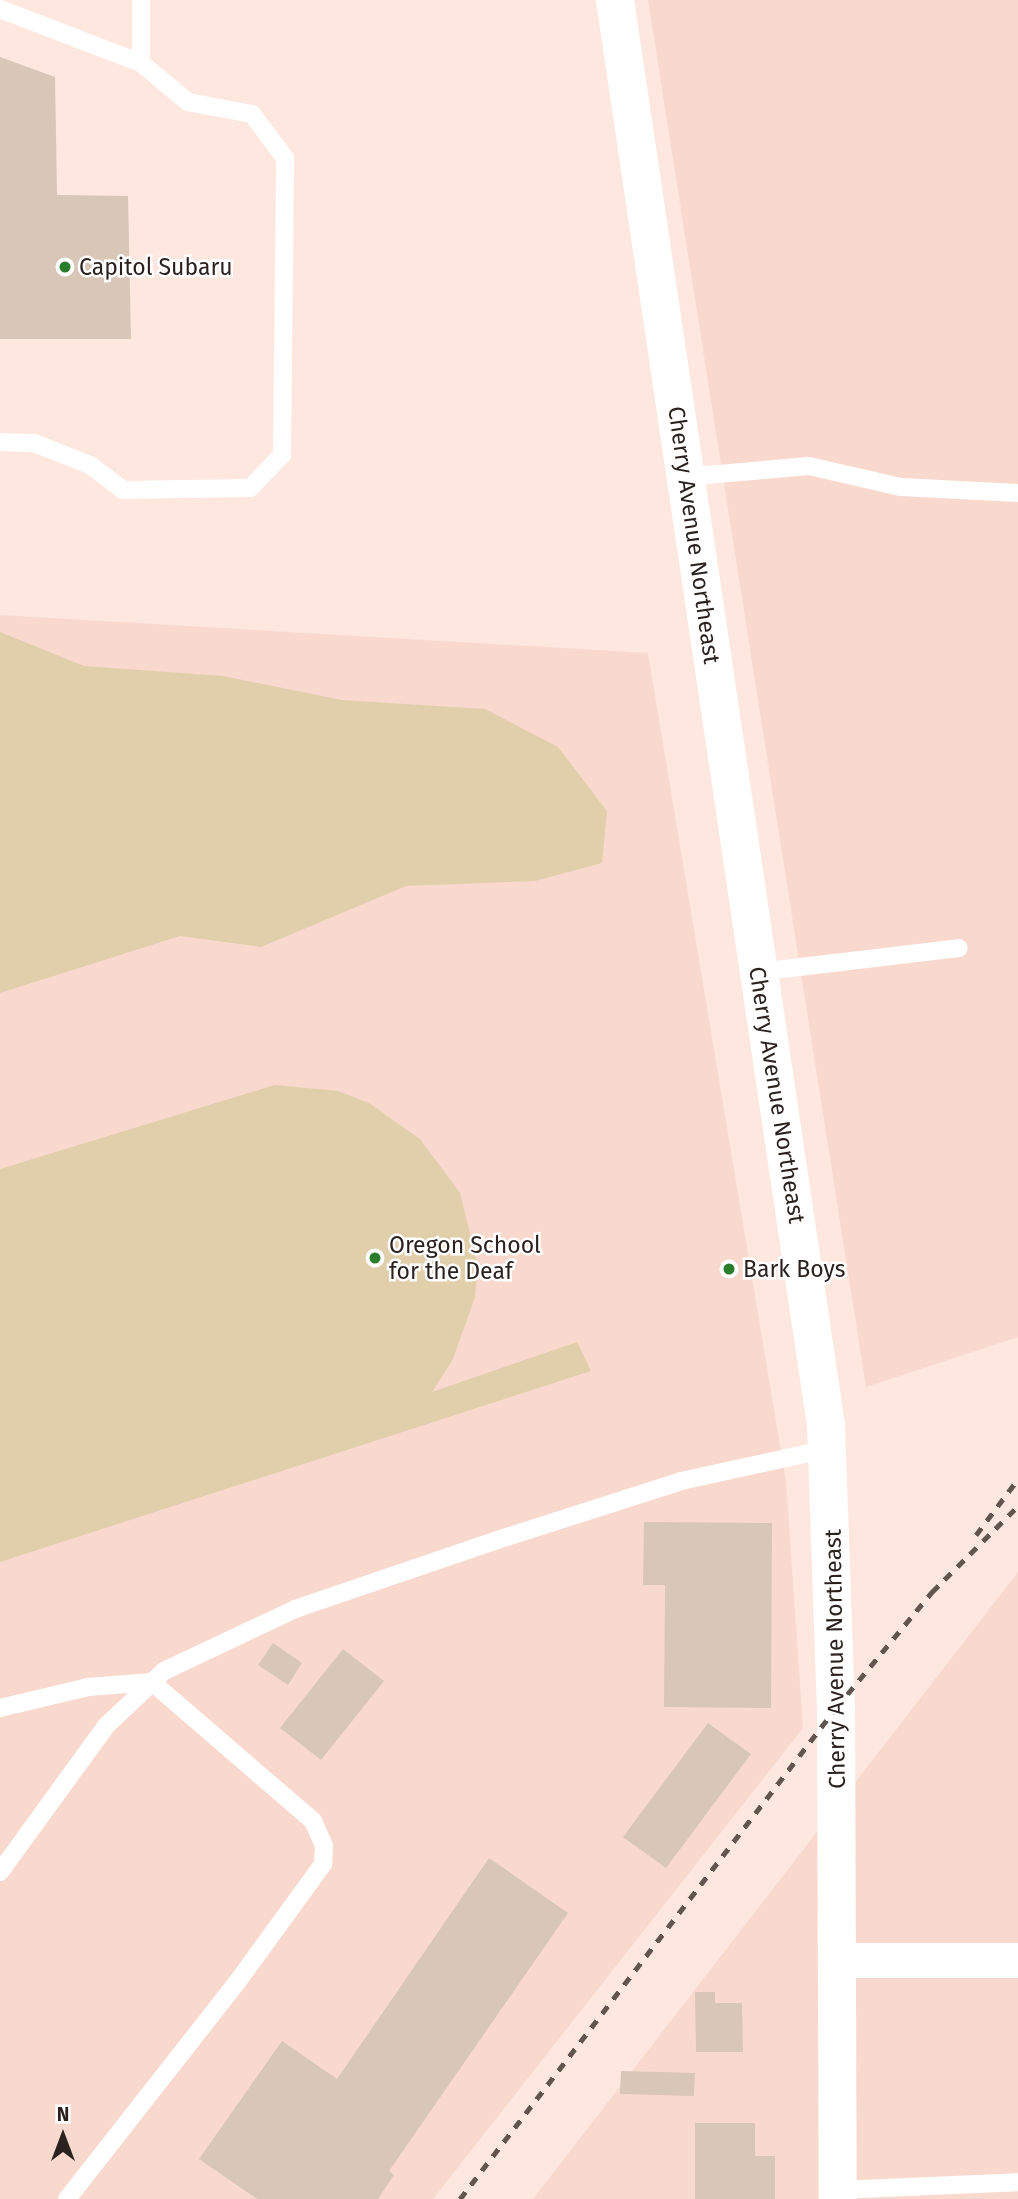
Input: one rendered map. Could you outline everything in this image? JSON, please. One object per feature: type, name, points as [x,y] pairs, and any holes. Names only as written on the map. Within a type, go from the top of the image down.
[{"type":"main road","name":"Cherry Avenue Northeast","points":[[615,0],[828,1449],[839,1961],[838,2194]]},
{"type":"street","points":[[839,1961],[1018,1960]]},
{"type":"lane","points":[[141,0],[141,63]]},
{"type":"lane","points":[[0,9],[141,63],[188,102],[252,114],[285,158],[282,455],[250,488],[123,490],[90,465],[34,443],[0,442]]},
{"type":"lane","points":[[685,477],[809,466],[901,486],[1018,493]]},
{"type":"lane","points":[[758,972],[958,948]]},
{"type":"lane","points":[[0,1872],[106,1726],[152,1682],[295,1609],[681,1481],[828,1449]]},
{"type":"lane","points":[[0,1708],[88,1687],[152,1682],[313,1821],[324,1846],[323,1864],[67,2199]]},
{"type":"lane","points":[[838,2194],[1018,2182]]},
{"type":"shaded area","points":[[648,0],[1018,0],[1018,1337],[866,1387]]},
{"type":"shaded area","name":"Oregon School for the Deaf","points":[[0,615],[648,653],[786,1481],[803,1728],[433,2199],[0,2199]]},
{"type":"shaded area","points":[[0,632],[84,666],[223,676],[342,700],[485,709],[558,747],[607,811],[602,863],[535,881],[406,886],[261,947],[180,936],[0,993]]},
{"type":"shaded area","points":[[275,1085],[338,1091],[369,1103],[420,1139],[460,1193],[478,1266],[475,1297],[453,1359],[432,1392],[577,1342],[591,1371],[0,1562],[0,1169]]},
{"type":"shaded area","points":[[1018,1572],[1018,2199],[533,2199]]},
{"type":"building","name":"Capitol Subaru","points":[[0,57],[55,77],[57,195],[128,196],[131,339],[0,339]]},
{"type":"building","points":[[644,1522],[772,1523],[771,1708],[664,1707],[665,1585],[643,1585]]},
{"type":"building","points":[[273,1643],[302,1663],[288,1685],[258,1665]]},
{"type":"building","points":[[343,1649],[384,1681],[321,1760],[280,1728]]},
{"type":"building","points":[[708,1723],[751,1754],[666,1868],[623,1837]]},
{"type":"building","points":[[489,1858],[568,1913],[389,2171],[394,2175],[378,2199],[257,2199],[199,2159],[282,2041],[337,2079]]},
{"type":"building","points":[[695,1992],[715,1992],[715,2003],[742,2003],[743,2052],[696,2052]]},
{"type":"building","points":[[621,2071],[695,2073],[694,2096],[620,2094]]},
{"type":"building","points":[[695,2123],[755,2123],[755,2156],[775,2156],[775,2199],[695,2199]]},
{"type":"railway","points":[[976,1535],[1018,1479]]},
{"type":"railway","points":[[460,2199],[836,1708],[932,1592],[1018,1506]]},
{"type":"place","name":"Capitol Subaru","points":[[65,267]]},
{"type":"place","name":"Oregon School for the Deaf","points":[[375,1258]]},
{"type":"place","name":"Bark Boys","points":[[729,1269]]}]
